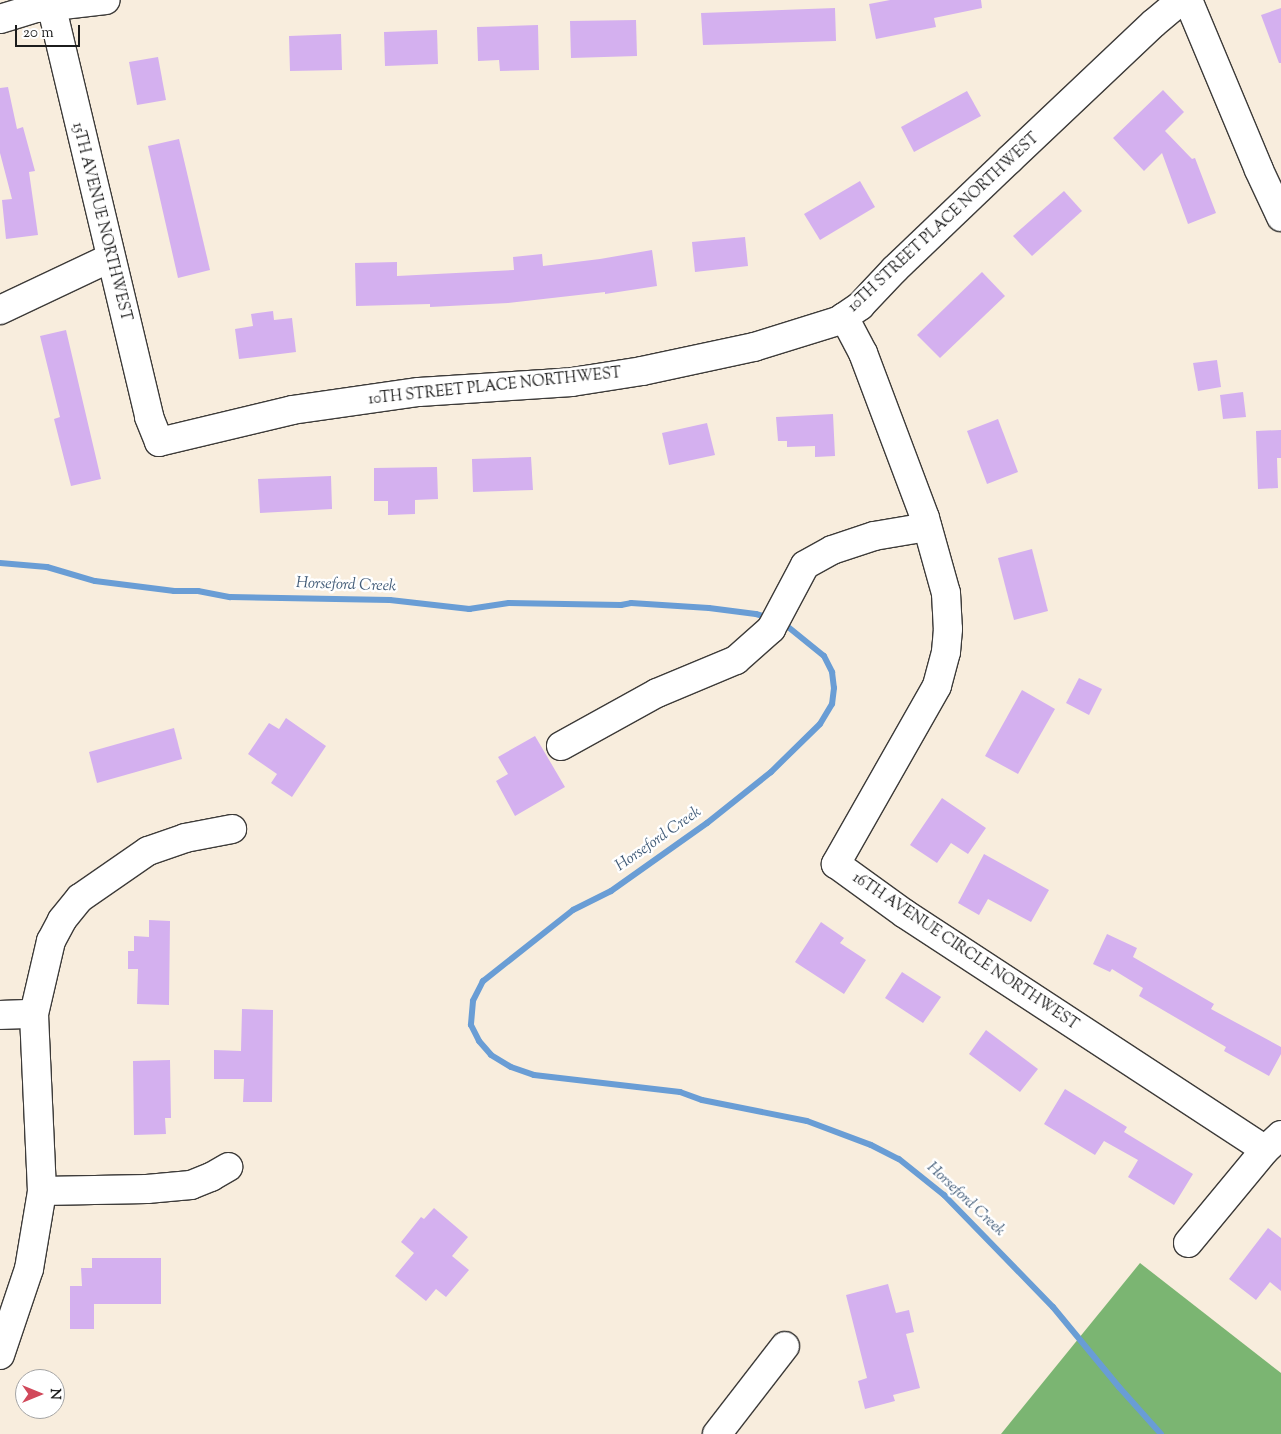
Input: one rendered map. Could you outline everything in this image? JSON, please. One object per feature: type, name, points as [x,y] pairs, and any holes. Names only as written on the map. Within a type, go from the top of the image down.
[{"type":"street","points":[[0,18],[51,4],[106,0]]},
{"type":"street","name":"10TH STREET PLACE NORTHWEST","points":[[159,442],[292,410],[419,392],[572,382],[642,371],[754,347],[838,321],[860,306],[895,269],[1002,167],[1181,0]]},
{"type":"street","points":[[1188,0],[1281,218]]},
{"type":"street","name":"15TH AVENUE NORTHWEST","points":[[51,4],[149,417],[159,442]]},
{"type":"street","points":[[0,310],[110,258]]},
{"type":"street","name":"16TH AVENUE CIRCLE NORTHWEST","points":[[844,317],[863,353],[908,470],[946,593],[948,629],[942,672],[928,703],[836,864],[904,914],[1273,1143]]},
{"type":"street","points":[[561,746],[657,693],[736,660],[771,629],[806,564],[832,550],[874,536],[927,527]]},
{"type":"street","points":[[0,1355],[28,1268],[42,1191],[34,1014],[51,940],[62,920],[80,898],[148,851],[184,838],[232,829]]},
{"type":"street","points":[[0,1015],[34,1014]]},
{"type":"street","points":[[1188,1242],[1273,1143]]},
{"type":"street","points":[[42,1191],[147,1189],[191,1185],[211,1178],[228,1167]]},
{"type":"street","points":[[717,1434],[785,1346]]},
{"type":"green space","points":[[1140,1263],[1281,1373],[1281,1434],[1001,1434]]},
{"type":"building","points":[[890,0],[981,0],[982,8],[934,18],[936,27],[876,39],[869,4]]},
{"type":"building","points":[[835,8],[836,41],[703,45],[701,13]]},
{"type":"building","points":[[1281,8],[1281,63],[1279,63],[1261,15]]},
{"type":"building","points":[[636,20],[637,56],[571,58],[570,21]]},
{"type":"building","points":[[538,25],[539,70],[500,71],[499,60],[478,61],[477,27]]},
{"type":"building","points":[[437,30],[438,64],[385,66],[384,32]]},
{"type":"building","points":[[341,34],[342,70],[290,71],[289,36]]},
{"type":"building","points":[[158,57],[166,100],[137,105],[129,62]]},
{"type":"building","points":[[8,87],[17,129],[23,127],[35,171],[29,172],[38,235],[6,239],[2,200],[12,199],[0,153],[0,88]]},
{"type":"building","points":[[1163,90],[1184,112],[1165,131],[1192,159],[1195,158],[1216,213],[1188,224],[1162,153],[1144,171],[1113,138]]},
{"type":"building","points":[[967,91],[981,116],[914,152],[901,127]]},
{"type":"building","points":[[179,139],[210,270],[178,278],[148,146]]},
{"type":"building","points":[[860,181],[875,207],[820,240],[804,214]]},
{"type":"building","points":[[1064,191],[1082,211],[1032,256],[1013,236]]},
{"type":"building","points":[[745,237],[748,266],[695,272],[692,242]]},
{"type":"building","points":[[652,250],[657,286],[605,294],[605,292],[508,303],[430,307],[430,304],[356,306],[355,263],[397,262],[397,276],[514,270],[513,257],[542,254],[543,266]]},
{"type":"building","points":[[982,272],[1005,296],[940,358],[917,335]]},
{"type":"building","points":[[273,311],[274,320],[292,318],[296,352],[239,359],[235,329],[253,326],[251,314]]},
{"type":"building","points":[[66,330],[101,479],[71,486],[54,419],[60,417],[40,336]]},
{"type":"building","points":[[1217,360],[1221,387],[1198,391],[1193,363]]},
{"type":"building","points":[[1243,392],[1246,417],[1223,419],[1220,395]]},
{"type":"building","points":[[833,414],[835,456],[815,457],[815,446],[787,447],[787,441],[778,441],[776,417]]},
{"type":"building","points":[[998,419],[1018,472],[987,484],[967,431]]},
{"type":"building","points":[[707,423],[715,455],[669,465],[662,433]]},
{"type":"building","points":[[1281,430],[1281,458],[1277,458],[1278,488],[1258,489],[1256,431]]},
{"type":"building","points":[[531,457],[533,490],[473,492],[472,459]]},
{"type":"building","points":[[437,467],[438,499],[415,500],[415,514],[388,515],[388,501],[374,501],[374,468]]},
{"type":"building","points":[[331,476],[332,509],[260,513],[258,479]]},
{"type":"building","points":[[1032,549],[1048,611],[1014,620],[998,558]]},
{"type":"building","points":[[1079,678],[1102,689],[1089,715],[1066,703]]},
{"type":"building","points":[[1022,690],[1055,709],[1018,774],[985,756]]},
{"type":"building","points":[[286,718],[326,746],[292,797],[271,783],[277,774],[248,754],[269,723],[279,729]]},
{"type":"building","points":[[174,728],[182,759],[97,783],[89,752]]},
{"type":"building","points":[[535,736],[565,787],[515,816],[496,781],[508,774],[498,757]]},
{"type":"building","points":[[942,798],[986,828],[968,854],[951,843],[937,863],[910,845]]},
{"type":"building","points":[[984,854],[1049,890],[1031,922],[988,899],[979,915],[958,903]]},
{"type":"building","points":[[149,920],[170,921],[169,1005],[137,1004],[138,969],[128,969],[128,951],[134,951],[134,936],[149,937]]},
{"type":"building","points":[[821,922],[844,938],[840,943],[866,960],[844,994],[795,962]]},
{"type":"building","points":[[1107,934],[1137,948],[1133,957],[1214,1004],[1211,1009],[1281,1047],[1281,1054],[1269,1076],[1224,1051],[1226,1047],[1139,996],[1143,988],[1112,969],[1110,972],[1093,964]]},
{"type":"building","points":[[902,972],[941,997],[923,1023],[885,998]]},
{"type":"building","points":[[242,1009],[273,1010],[272,1102],[243,1102],[244,1079],[214,1079],[214,1050],[241,1051]]},
{"type":"building","points":[[986,1030],[1038,1069],[1020,1092],[969,1054]]},
{"type":"building","points":[[170,1060],[171,1118],[165,1118],[166,1134],[134,1135],[133,1061]]},
{"type":"building","points":[[1065,1089],[1127,1127],[1124,1132],[1193,1174],[1174,1205],[1128,1177],[1138,1160],[1104,1141],[1095,1155],[1044,1124]]},
{"type":"building","points":[[434,1208],[468,1237],[452,1256],[469,1270],[446,1297],[436,1289],[426,1301],[395,1276],[414,1253],[401,1242],[421,1217],[424,1219]]},
{"type":"building","points":[[1268,1228],[1281,1238],[1281,1291],[1270,1282],[1256,1300],[1229,1279]]},
{"type":"building","points":[[92,1258],[161,1258],[161,1304],[94,1304],[94,1329],[70,1329],[70,1286],[82,1286],[81,1268],[92,1268]]},
{"type":"building","points":[[888,1284],[896,1313],[909,1310],[914,1332],[906,1334],[920,1388],[893,1395],[895,1401],[865,1409],[858,1381],[867,1378],[846,1295]]},
{"type":"waterway","name":"Horseford Creek","points":[[0,563],[47,567],[95,581],[174,591],[198,591],[230,597],[390,600],[469,609],[509,603],[621,605],[631,603],[709,608],[756,614],[770,618]]},
{"type":"waterway","name":"Horseford Creek","points":[[782,622],[824,656],[832,672],[834,688],[832,704],[820,724],[771,772],[707,823],[611,891],[573,910],[483,981],[473,1001],[471,1025],[479,1041],[491,1055],[511,1067],[534,1075],[680,1092],[702,1100],[807,1121],[871,1145],[899,1159],[944,1195],[1053,1307],[1119,1387],[1161,1434]]}]
